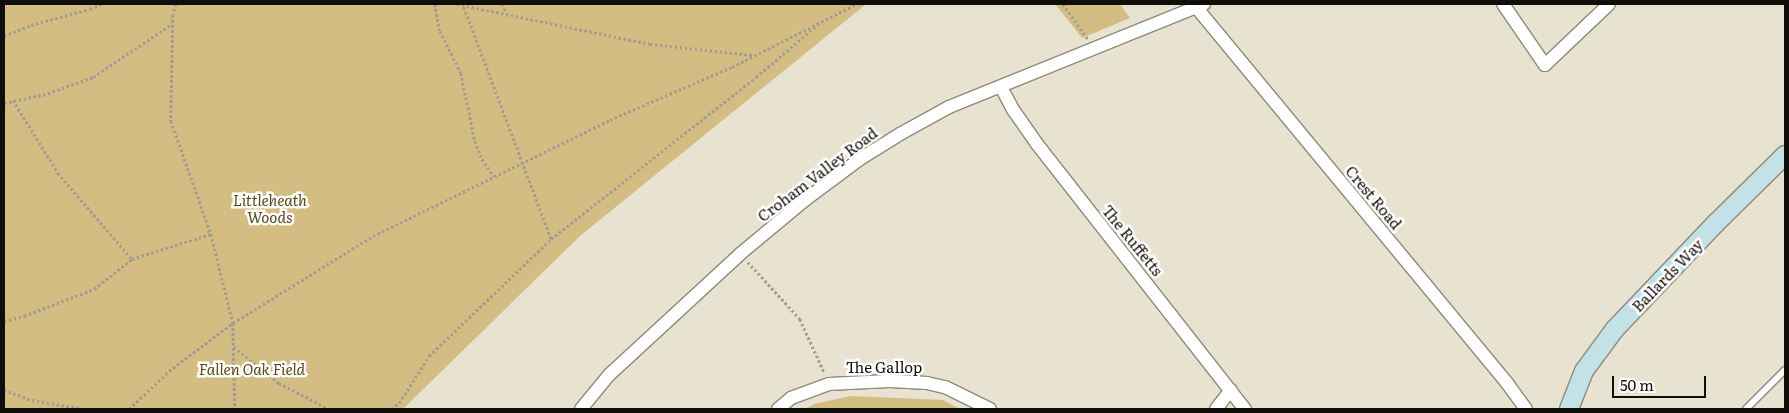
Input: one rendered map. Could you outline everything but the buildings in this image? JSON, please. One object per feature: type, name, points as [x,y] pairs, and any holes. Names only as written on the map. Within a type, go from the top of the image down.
[{"type":"street","points":[[1503,4],[1545,65],[1609,4]]},
{"type":"street","name":"Croham Valley Road","points":[[581,409],[622,363],[740,254],[804,200],[860,159],[949,107],[1200,5]]},
{"type":"street","name":"Crest Road","points":[[1200,5],[1526,409]]},
{"type":"street","name":"The Ruffetts","points":[[1001,87],[1014,111],[1037,144],[1245,409]]},
{"type":"street","name":"Ballards Way","points":[[1568,409],[1584,371],[1615,329],[1716,223],[1785,155]]},
{"type":"street","name":"The Gallop","points":[[778,409],[791,398],[829,384],[864,381],[927,383],[944,387],[990,409]]},
{"type":"street","points":[[1216,409],[1231,390]]},
{"type":"lane","points":[[1746,409],[1785,370]]},
{"type":"path","points":[[4,36],[31,25],[90,10],[101,4]]},
{"type":"path","points":[[176,4],[173,24],[171,121],[211,234],[233,323],[235,409]]},
{"type":"path","points":[[435,4],[440,31],[461,73],[475,141],[482,159],[494,176]]},
{"type":"path","points":[[457,4],[650,44],[755,55]]},
{"type":"path","points":[[502,4],[508,14]]},
{"type":"path","points":[[129,409],[169,371],[233,323],[373,236],[421,214],[522,162],[755,55],[856,4]]},
{"type":"path","points":[[1062,4],[1095,49]]},
{"type":"path","points":[[464,6],[551,239]]},
{"type":"path","points":[[391,409],[399,403],[429,356],[551,239],[749,83],[822,20]]},
{"type":"path","points":[[4,103],[43,95],[93,77],[173,24]]},
{"type":"path","points":[[13,100],[58,173],[132,259]]},
{"type":"path","points":[[4,321],[24,316],[94,289],[132,259],[211,234]]},
{"type":"path","points":[[740,254],[800,319],[829,384]]},
{"type":"path","points":[[234,347],[279,383],[329,409]]},
{"type":"path","points":[[4,390],[32,400],[84,409]]},
{"type":"green space","name":"Littleheath Woods","points":[[4,4],[865,5],[580,236],[403,409],[4,409]]},
{"type":"green space","points":[[1055,4],[1120,4],[1130,18],[1082,38]]},
{"type":"green space","points":[[851,396],[943,400],[960,409],[805,409],[814,404]]},
{"type":"park label","name":"Fallen Oak Field","points":[[252,369]]}]
